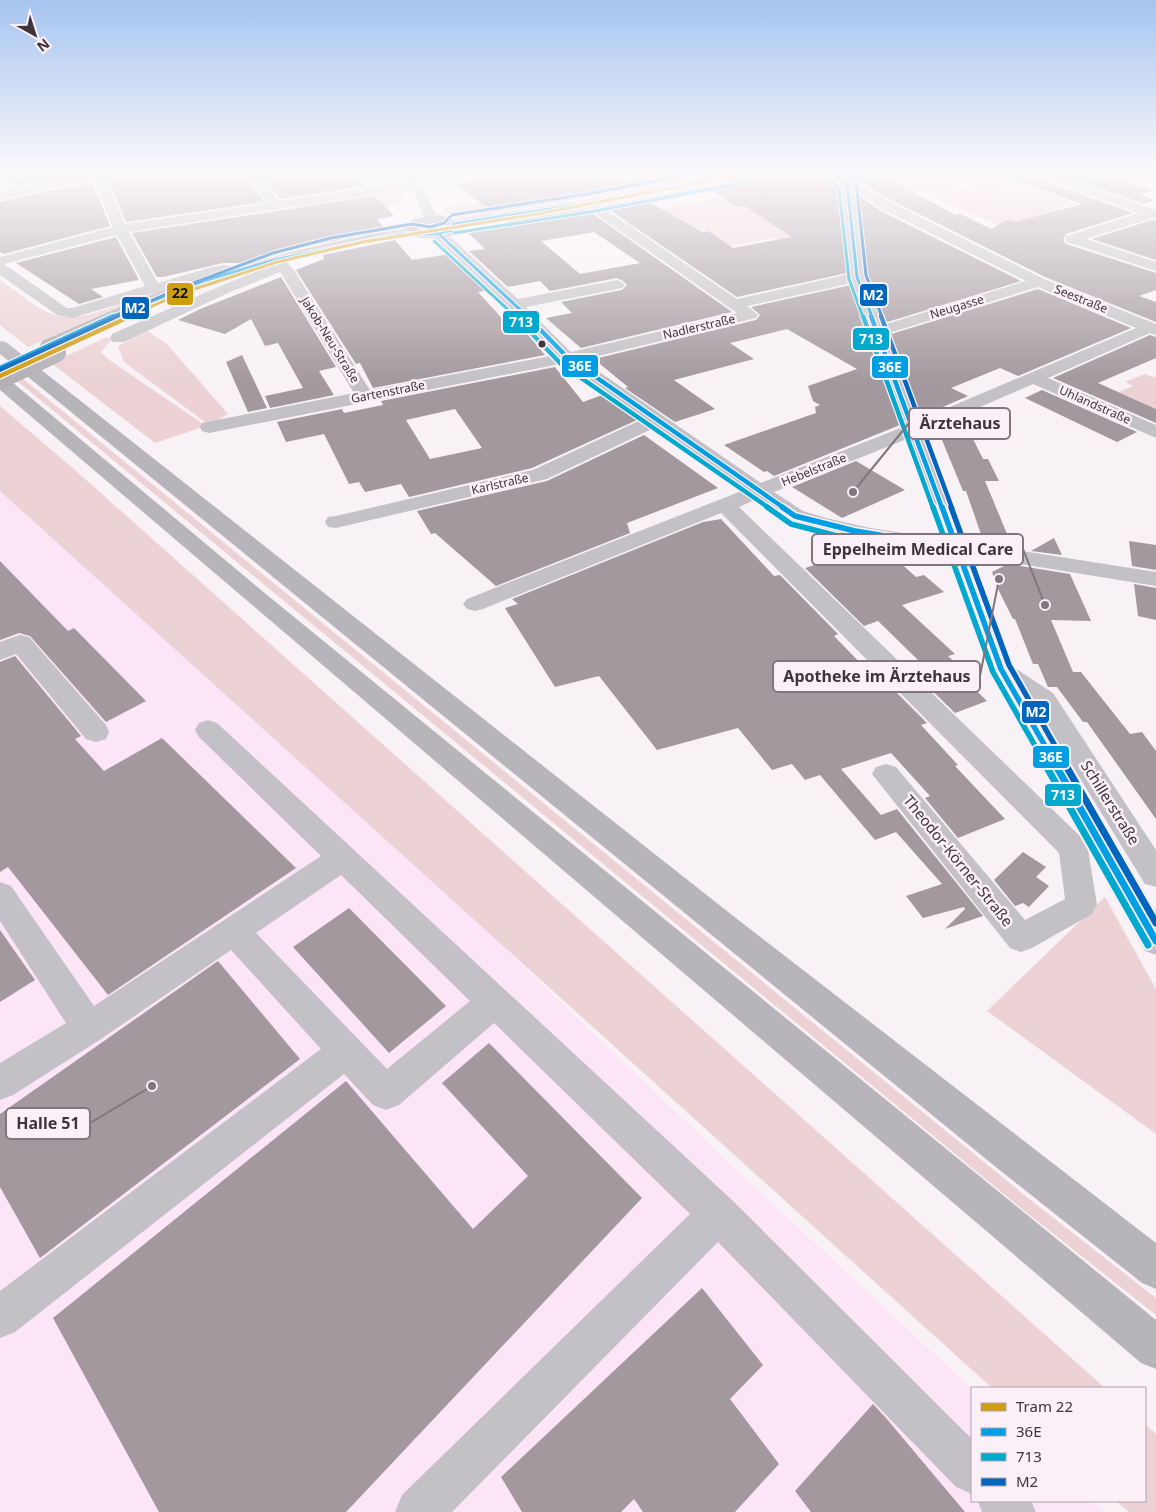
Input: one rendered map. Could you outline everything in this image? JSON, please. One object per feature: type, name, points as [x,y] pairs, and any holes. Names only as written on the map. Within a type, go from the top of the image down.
[{"type":"highway","points":[[0,346],[994,1143],[1156,1270]]},
{"type":"highway","points":[[0,381],[269,608],[1156,1348]]},
{"type":"main road","points":[[0,368],[53,349],[179,298],[279,263],[332,247],[364,242]]},
{"type":"main road","points":[[0,381],[53,349],[147,301],[235,270],[279,263]]},
{"type":"street","points":[[0,262],[77,242]]},
{"type":"street","points":[[127,242],[153,288]]},
{"type":"street","points":[[447,242],[515,304],[567,357],[795,516],[854,532],[1000,553],[1156,580]]},
{"type":"street","points":[[644,242],[735,304]]},
{"type":"street","points":[[853,242],[857,277],[876,332],[1001,669],[1156,942]]},
{"type":"street","name":"Seestraße","points":[[958,242],[1039,282],[1153,329]]},
{"type":"street","points":[[1080,242],[1156,267]]},
{"type":"street","points":[[118,338],[279,263]]},
{"type":"street","name":"Jakob-Neu-Straße","points":[[279,263],[288,272],[365,396]]},
{"type":"street","points":[[0,268],[63,312],[79,312],[153,288],[218,270],[235,270]]},
{"type":"street","name":"Nadlerstraße","points":[[735,304],[857,277]]},
{"type":"street","name":"Neugasse","points":[[876,332],[1039,282]]},
{"type":"street","points":[[515,304],[617,285]]},
{"type":"street","name":"Nadlerstraße","points":[[567,357],[750,315],[735,304]]},
{"type":"street","name":"Hebelstraße","points":[[475,604],[760,492],[1153,329]]},
{"type":"street","name":"Gartenstraße","points":[[209,427],[567,357]]},
{"type":"street","name":"Uhlandstraße","points":[[1034,378],[1156,432]]},
{"type":"street","name":"Karlstraße","points":[[336,522],[540,475],[656,420]]},
{"type":"street","name":"Theodor-Körner-Straße","points":[[725,505],[1073,848],[1081,905],[1021,938],[886,774]]},
{"type":"street","points":[[0,652],[20,643],[96,732]]},
{"type":"street","name":"Schillerstraße","points":[[1001,669],[1044,699],[1154,871]]},
{"type":"street","points":[[208,730],[718,1214],[971,1471]]},
{"type":"street","points":[[0,1083],[89,1028],[342,858]]},
{"type":"street","points":[[0,895],[89,1028]]},
{"type":"street","points":[[234,932],[386,1093],[495,1001]]},
{"type":"street","points":[[0,1317],[347,1050]]},
{"type":"street","points":[[419,1512],[718,1214]]},
{"type":"street","points":[[1002,1502],[1012,1512]]},
{"type":"shaded area","points":[[719,242],[754,242],[721,247]]},
{"type":"shaded area","points":[[782,242],[791,242],[788,245]]},
{"type":"shaded area","points":[[0,280],[37,306],[49,313],[61,316],[73,317],[99,312],[146,292],[148,294],[28,347],[0,325]]},
{"type":"shaded area","points":[[133,309],[141,312],[57,350],[52,346]]},
{"type":"shaded area","points":[[147,331],[166,343],[228,414],[209,425],[124,362],[118,346]]},
{"type":"shaded area","points":[[107,337],[112,339],[101,352],[108,359],[206,426],[155,443],[51,363]]},
{"type":"shaded area","points":[[1145,374],[1153,377],[1156,376],[1156,409],[1119,392],[1133,386],[1125,382]]},
{"type":"shaded area","points":[[22,378],[1028,1198],[1156,1298],[1156,1315],[1022,1209],[16,380]]},
{"type":"shaded area","points":[[0,406],[75,470],[1104,1387],[991,1387],[0,491]]},
{"type":"shaded area","points":[[0,491],[487,931],[731,1165],[971,1388],[971,1502],[1094,1502],[1105,1512],[0,1512]]},
{"type":"shaded area","points":[[1105,897],[1156,989],[1156,1134],[987,1011]]},
{"type":"shaded area","points":[[1146,1425],[1156,1434],[1156,1512],[1129,1512],[1117,1502],[1146,1502]]},
{"type":"building","points":[[0,242],[51,242],[4,254],[0,252]]},
{"type":"building","points":[[98,242],[118,242],[139,280],[91,289],[103,297],[79,304],[16,263]]},
{"type":"building","points":[[137,242],[331,242],[243,263],[223,263],[157,277]]},
{"type":"building","points":[[388,242],[396,242],[412,260],[450,254],[488,290],[478,292],[508,325],[518,323],[545,355],[373,388],[360,363],[356,364],[296,270],[324,259],[323,255]]},
{"type":"building","points":[[477,242],[542,242],[580,274],[640,263],[608,242],[632,242],[732,312],[581,348],[546,318],[572,313],[561,302],[622,290],[627,285],[617,278],[550,291],[540,281],[508,287],[469,251],[485,249]]},
{"type":"building","points":[[656,242],[724,242],[733,248],[768,242],[844,242],[847,273],[737,297]]},
{"type":"building","points":[[862,242],[942,242],[1021,281],[884,323],[867,277]]},
{"type":"building","points":[[974,242],[1064,242],[1066,244],[1156,273],[1156,290],[1139,296],[1156,302],[1156,322],[1045,277]]},
{"type":"building","points":[[1100,242],[1156,242],[1156,260]]},
{"type":"building","points":[[281,277],[336,367],[319,371],[334,395],[270,408],[265,396],[303,388],[278,343],[265,346],[251,319],[225,334],[178,320],[200,309]]},
{"type":"building","points":[[851,285],[900,425],[774,476],[767,471],[764,472],[724,445],[816,413],[815,407],[820,405],[813,401],[808,386],[857,369],[787,329],[730,343],[754,359],[674,380],[715,409],[675,422],[625,388],[628,387],[594,359],[756,320],[760,315],[751,307]]},
{"type":"building","points":[[1038,289],[1131,328],[1018,376],[1000,368],[951,388],[968,396],[920,417],[888,335]]},
{"type":"building","points":[[1150,335],[1156,337],[1156,358],[1098,383],[1156,409],[1156,423],[1053,378]]},
{"type":"building","points":[[242,355],[267,408],[248,412],[226,362]]},
{"type":"building","points":[[555,367],[583,402],[605,394],[639,419],[532,468],[409,497],[401,484],[365,492],[359,482],[349,484],[324,434],[286,442],[277,422],[342,409],[344,413],[383,405],[381,401]],"holes":[[[455,409],[482,448],[430,459],[406,420]]]},
{"type":"building","points":[[1042,390],[1137,432],[1117,442],[1025,398]]},
{"type":"building","points":[[962,417],[983,459],[988,459],[999,481],[985,481],[1010,541],[983,540],[966,491],[963,491],[937,428]]},
{"type":"building","points":[[644,435],[718,488],[627,523],[630,533],[496,586],[435,533],[431,534],[417,511],[547,481]]},
{"type":"building","points":[[856,461],[905,490],[842,518],[792,487]]},
{"type":"building","points":[[721,519],[774,576],[780,575],[838,634],[834,636],[874,677],[880,676],[927,723],[921,725],[958,765],[955,766],[1005,819],[958,838],[925,798],[930,796],[891,753],[841,769],[881,815],[897,809],[983,916],[945,929],[965,909],[964,907],[923,918],[906,896],[942,884],[896,832],[875,840],[820,775],[805,780],[792,764],[772,770],[738,728],[657,750],[599,676],[555,687],[505,608],[518,604],[512,599],[703,522]]},
{"type":"building","points":[[1054,538],[1062,555],[1031,551]]},
{"type":"building","points":[[1129,541],[1156,545],[1156,570],[1132,566]]},
{"type":"building","points":[[862,546],[882,564],[897,560],[916,577],[924,575],[944,592],[902,605],[955,654],[948,656],[969,675],[962,677],[987,701],[955,713],[907,666],[920,662],[878,621],[864,626],[805,568],[837,558],[833,554]]},
{"type":"building","points":[[0,561],[68,631],[74,628],[146,701],[106,722],[30,636],[19,633],[0,640]]},
{"type":"building","points":[[1008,564],[1070,574],[1091,621],[1051,620],[1073,672],[1081,672],[1130,734],[1142,732],[1156,751],[1156,819],[1087,722],[1083,722],[1057,687],[1048,687],[1038,664],[1033,664],[1015,619],[1013,619],[999,591],[992,572]]},
{"type":"building","points":[[1134,584],[1156,588],[1156,620],[1138,616]]},
{"type":"building","points":[[15,656],[81,736],[75,739],[104,771],[162,738],[296,868],[108,995],[8,867],[0,872],[0,662]]},
{"type":"building","points":[[1023,852],[1046,867],[1036,877],[1049,886],[1029,907],[1023,903],[1015,906],[994,880]]},
{"type":"building","points":[[349,908],[446,1006],[389,1053],[293,947]]},
{"type":"building","points":[[0,930],[35,980],[0,1002]]},
{"type":"building","points":[[218,961],[300,1059],[40,1258],[0,1187],[0,1114]]},
{"type":"building","points":[[489,1043],[642,1198],[346,1512],[159,1512],[53,1318],[346,1081],[473,1229],[528,1176],[442,1083]]},
{"type":"building","points":[[702,1288],[763,1365],[730,1399],[779,1464],[735,1512],[643,1512],[634,1499],[621,1512],[522,1512],[501,1477]]},
{"type":"building","points":[[873,1404],[965,1512],[811,1512],[795,1491]]},
{"type":"tram line","name":"22","points":[[0,376],[179,294],[277,262],[366,242]]},
{"type":"transit line","name":"M2","points":[[0,370],[175,290],[273,253],[317,242]]},
{"type":"transit line","name":"36E","points":[[0,368],[134,307],[203,281],[274,260],[360,242]]},
{"type":"transit line","name":"713","points":[[435,242],[509,310],[561,364],[791,524],[853,540],[956,557]]},
{"type":"transit line","name":"36E","points":[[447,242],[515,304],[567,357],[795,516],[855,531],[957,548]]},
{"type":"transit line","name":"713","points":[[845,242],[849,279],[993,672],[1148,945]]},
{"type":"transit line","name":"36E","points":[[853,242],[857,277],[1001,669],[1156,941]]},
{"type":"transit line","name":"M2","points":[[862,242],[866,275],[1009,665],[1156,923]]},
{"type":"place","name":"Ärztehaus","points":[[853,492]]},
{"type":"place","name":"Apotheke im Ärztehaus","points":[[999,579]]},
{"type":"place","name":"Eppelheim Medical Care","points":[[1045,605]]},
{"type":"place","name":"Halle 51","points":[[152,1086]]}]
